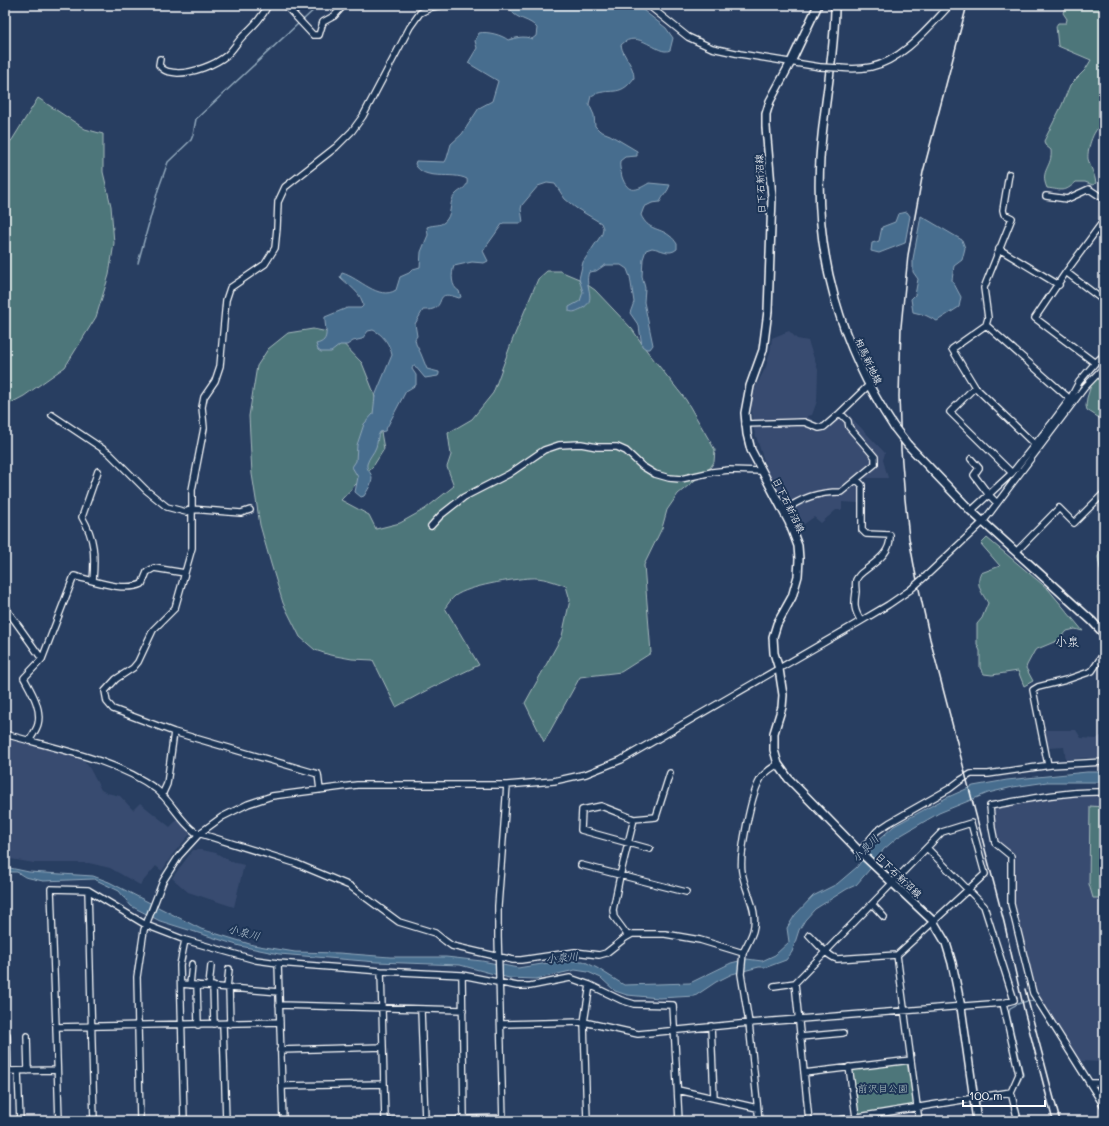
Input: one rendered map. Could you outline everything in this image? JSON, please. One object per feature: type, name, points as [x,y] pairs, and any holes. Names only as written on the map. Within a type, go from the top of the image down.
[{"type":"main road","name":"日下石新沼線","points":[[818,5],[791,62],[770,101],[766,114],[772,197],[768,311],[762,350],[747,400],[745,424],[751,450],[794,535],[799,559],[798,576],[792,597],[777,624],[773,637],[774,653],[779,669],[783,695],[782,707],[774,733],[774,750],[778,764],[788,778],[861,852],[933,921],[946,943],[952,962],[961,1006],[977,1121]]},
{"type":"main road","name":"相馬新地線","points":[[835,5],[820,159],[819,188],[826,267],[842,322],[854,354],[878,403],[908,445],[971,511],[1103,632]]},
{"type":"street","points":[[160,59],[159,64],[162,69],[168,72],[194,72],[206,67],[227,55],[237,42],[258,22],[268,5]]},
{"type":"street","points":[[285,5],[313,35],[319,35],[323,22],[334,16],[344,5]]},
{"type":"street","points":[[320,790],[318,774],[174,732],[113,709],[107,702],[105,692],[116,679],[133,668],[138,662],[153,630],[175,608],[192,548],[192,490],[204,428],[202,407],[204,398],[215,381],[220,366],[226,300],[230,288],[265,264],[275,248],[278,202],[285,188],[320,160],[352,131],[363,116],[410,27],[420,13],[432,7],[442,5]]},
{"type":"street","points":[[648,5],[692,40],[712,48],[820,67],[858,69],[871,67],[896,57],[950,5]]},
{"type":"street","points":[[1009,174],[1003,210],[1004,214],[1012,218],[984,288],[988,318],[986,325],[952,350],[975,387],[1035,445]]},
{"type":"street","points":[[1046,196],[1067,199],[1089,189],[1104,199]]},
{"type":"street","points":[[1095,362],[1035,318],[1059,285],[1066,272],[1102,229],[1104,220]]},
{"type":"street","points":[[999,249],[1059,285]]},
{"type":"street","points":[[1066,272],[1104,301]]},
{"type":"street","points":[[986,325],[1070,399]]},
{"type":"street","points":[[971,511],[1012,473],[1070,399],[1079,382],[1095,362],[1104,356]]},
{"type":"street","points":[[140,1121],[136,977],[142,943],[147,922],[163,881],[179,856],[200,833],[222,817],[248,804],[272,796],[357,785],[507,785],[554,781],[586,774],[621,760],[861,621],[910,590],[983,522],[1084,388],[1104,367]]},
{"type":"street","points":[[745,424],[804,422],[819,428],[824,427],[869,386]]},
{"type":"street","points":[[975,387],[950,412],[1012,473]]},
{"type":"street","points":[[783,511],[808,497],[827,492],[841,492],[875,464],[875,458],[849,427],[848,421],[840,413]]},
{"type":"street","points":[[52,415],[109,453],[146,490],[167,506],[186,512],[191,509],[241,513],[250,510]]},
{"type":"street","points":[[431,526],[446,510],[464,497],[509,474],[544,450],[559,446],[581,444],[597,447],[617,447],[626,451],[642,466],[655,474],[669,478],[681,479],[729,470],[761,471]]},
{"type":"street","points":[[971,459],[979,468],[974,474],[989,495],[997,503]]},
{"type":"street","points":[[93,581],[94,560],[92,540],[82,517],[98,471]]},
{"type":"street","points":[[857,480],[862,485],[862,530],[866,534],[890,536],[891,543],[888,551],[860,574],[856,580],[854,603],[858,617],[861,621]]},
{"type":"street","points":[[1016,552],[1060,508],[1074,523],[1104,492]]},
{"type":"street","points":[[29,741],[38,724],[38,709],[32,692],[24,678],[42,659],[74,576],[126,588],[136,587],[142,584],[148,572],[154,568],[185,573]]},
{"type":"street","points":[[5,607],[42,659]]},
{"type":"street","points":[[1048,765],[1033,690],[1038,687],[1066,680],[1092,670],[1104,653]]},
{"type":"street","points":[[162,795],[167,784],[174,732]]},
{"type":"street","points":[[5,734],[111,765],[156,790],[162,795],[188,827],[195,832],[295,863],[350,886],[399,922],[435,933],[452,946],[514,960],[574,952],[599,954],[606,953],[632,934],[665,934],[700,940],[742,954]]},
{"type":"street","points":[[861,852],[877,831],[949,789],[971,774],[988,774],[1048,765],[1104,762]]},
{"type":"street","points":[[759,1121],[749,1022],[741,974],[742,954],[753,931],[753,906],[742,872],[741,852],[755,791],[760,778],[778,764]]},
{"type":"street","points":[[650,849],[581,830],[582,810],[601,806],[634,819],[656,817],[670,773]]},
{"type":"street","points":[[381,971],[386,1121],[503,1119],[498,906],[507,785]]},
{"type":"street","points":[[1104,792],[1090,791],[1052,795],[990,806],[995,844],[1012,856],[1011,904],[1033,993],[1104,1106]]},
{"type":"street","points":[[628,936],[614,917],[613,910],[634,819]]},
{"type":"street","points":[[774,986],[795,983],[826,952],[942,832],[971,823],[985,874],[897,955],[837,959],[833,958],[826,952],[809,935]]},
{"type":"street","points":[[501,1024],[584,1022],[638,1034],[749,1022],[1003,1003],[1014,1000],[984,906],[927,848]]},
{"type":"street","points":[[581,865],[686,892]]},
{"type":"street","points":[[59,1121],[56,1070],[51,889],[88,890],[147,922],[185,940],[256,960],[381,971],[462,975],[517,986],[530,986],[570,978],[634,1004],[674,1005],[679,1121]]},
{"type":"street","points":[[88,890],[94,1121]]},
{"type":"street","points":[[872,904],[884,917]]},
{"type":"street","points":[[184,1121],[180,965],[185,940]]},
{"type":"street","points":[[897,955],[919,1121]]},
{"type":"street","points":[[278,963],[283,1121]]},
{"type":"street","points":[[190,985],[192,964]]},
{"type":"street","points":[[211,966],[214,1024]]},
{"type":"street","points":[[229,969],[228,988],[230,1024]]},
{"type":"street","points":[[462,975],[464,1119]]},
{"type":"street","points":[[795,983],[809,1121]]},
{"type":"street","points":[[180,984],[279,992]]},
{"type":"street","points":[[197,985],[198,1025]]},
{"type":"street","points":[[588,1121],[584,1022],[590,985]]},
{"type":"street","points":[[1003,1003],[1020,1074],[1011,1092],[1018,1121]]},
{"type":"street","points":[[279,1005],[463,1010]]},
{"type":"street","points":[[421,1010],[425,1120]]},
{"type":"street","points":[[56,1027],[280,1022]]},
{"type":"street","points":[[223,1024],[226,1121]]},
{"type":"street","points":[[711,1026],[714,1098]]},
{"type":"street","points":[[800,1037],[843,1033]]},
{"type":"street","points":[[7,1035],[7,1071],[56,1070]]},
{"type":"street","points":[[28,1036],[28,1071]]},
{"type":"street","points":[[280,1050],[383,1047]]},
{"type":"street","points":[[804,1073],[911,1060]]},
{"type":"street","points":[[849,1067],[856,1117]]},
{"type":"street","points":[[18,1071],[20,1121]]},
{"type":"street","points":[[1090,1084],[1104,1083]]},
{"type":"street","points":[[282,1086],[384,1084]]},
{"type":"street","points":[[678,1090],[758,1108]]},
{"type":"street","points":[[834,1121],[1011,1092]]},
{"type":"shaded area","points":[[521,5],[635,5],[666,28],[673,38],[670,50],[665,51],[641,41],[634,39],[627,40],[621,45],[634,73],[634,78],[624,88],[598,93],[591,96],[589,104],[594,115],[595,126],[600,131],[610,135],[637,151],[637,156],[625,157],[620,161],[622,177],[627,186],[636,189],[649,183],[670,185],[660,202],[652,203],[644,207],[641,215],[647,224],[666,233],[677,244],[677,249],[671,252],[665,252],[652,248],[646,250],[643,259],[642,276],[645,288],[644,302],[653,345],[650,349],[646,349],[642,346],[639,326],[630,313],[634,302],[630,277],[627,269],[621,265],[605,265],[596,271],[589,272],[589,302],[581,309],[574,312],[569,311],[569,307],[580,301],[583,292],[579,279],[583,262],[602,234],[603,228],[601,223],[576,208],[565,199],[555,184],[547,183],[538,186],[522,205],[521,209],[523,222],[503,223],[483,251],[488,261],[484,263],[472,262],[454,266],[452,273],[453,283],[454,287],[459,291],[461,297],[443,296],[437,307],[423,310],[415,324],[417,336],[415,339],[416,344],[427,369],[439,372],[439,374],[438,376],[425,378],[415,366],[413,366],[412,369],[416,375],[416,385],[406,391],[385,431],[380,432],[379,434],[376,447],[367,464],[367,468],[372,476],[371,483],[364,496],[361,497],[355,492],[358,477],[352,467],[356,461],[357,445],[364,424],[373,414],[375,396],[392,355],[391,351],[383,337],[373,330],[368,331],[362,339],[353,341],[347,345],[340,345],[331,352],[321,352],[318,350],[316,344],[324,340],[326,337],[325,317],[347,308],[361,308],[363,306],[361,298],[358,294],[340,277],[342,273],[376,291],[389,293],[396,290],[400,277],[409,273],[413,269],[420,267],[421,252],[428,235],[427,227],[445,222],[450,213],[453,197],[467,184],[467,179],[425,173],[415,164],[416,161],[445,162],[451,144],[462,134],[479,108],[492,101],[498,81],[468,63],[477,48],[475,41],[479,33],[494,34],[508,40],[523,37],[532,39],[536,36],[537,28],[534,25],[511,11],[514,7]]},
{"type":"shaded area","points":[[907,212],[910,216],[905,243],[879,253],[871,251],[872,243],[879,241],[882,227],[895,222],[898,214]]},
{"type":"shaded area","points":[[921,216],[962,240],[965,248],[962,260],[954,266],[952,280],[961,297],[959,307],[937,321],[925,315],[913,312],[911,299],[915,295],[918,279],[913,272],[913,259]]},
{"type":"shaded area","points":[[789,331],[797,339],[808,341],[818,370],[817,401],[812,415],[807,416],[816,423],[820,424],[827,420],[841,407],[885,453],[883,460],[888,478],[862,478],[856,483],[860,486],[859,503],[842,502],[842,510],[836,510],[821,523],[814,517],[797,529],[768,473],[754,430],[752,414],[752,402],[756,386],[766,367],[772,338]]},
{"type":"shaded area","points":[[1043,730],[1076,730],[1081,738],[1096,739],[1104,734],[1104,758],[1081,758],[1066,760],[1064,747],[1047,748]]},
{"type":"shaded area","points":[[5,738],[83,759],[101,790],[120,796],[133,810],[140,803],[170,827],[177,820],[191,833],[172,855],[162,871],[156,866],[140,885],[110,868],[89,863],[34,863],[5,858]]},
{"type":"shaded area","points":[[1087,772],[1104,772],[1104,782],[1047,782],[1013,787],[988,793],[939,813],[898,837],[883,850],[879,858],[856,885],[815,909],[805,920],[799,930],[792,952],[786,960],[767,967],[759,967],[732,974],[716,982],[695,996],[659,998],[627,995],[615,991],[601,978],[588,972],[575,970],[536,979],[509,978],[460,965],[377,962],[279,954],[240,946],[160,921],[131,906],[119,891],[94,879],[43,881],[25,877],[17,872],[5,872],[5,867],[29,872],[93,876],[109,882],[201,929],[253,945],[295,952],[339,953],[390,957],[446,957],[482,961],[518,968],[560,961],[583,961],[624,985],[690,983],[731,963],[747,959],[762,961],[775,955],[789,942],[787,928],[795,915],[813,896],[837,884],[857,867],[875,843],[894,826],[946,798],[973,786],[1007,780]]},
{"type":"shaded area","points":[[1087,795],[1104,796],[1104,1062],[1079,1061],[1035,990],[1014,904],[1015,854],[999,842],[994,826],[994,806]]},
{"type":"shaded area","points":[[193,850],[216,853],[232,862],[244,865],[234,907],[188,892],[172,878]]},
{"type":"green space","points":[[1066,5],[1104,5],[1104,123],[1100,125],[1094,133],[1088,154],[1088,159],[1096,183],[1093,185],[1085,182],[1076,182],[1069,188],[1060,190],[1047,188],[1045,182],[1045,173],[1050,161],[1051,150],[1045,145],[1044,141],[1070,85],[1085,70],[1091,60],[1058,46],[1056,26],[1058,23],[1066,23],[1067,19],[1063,13]]},
{"type":"green space","points":[[38,98],[85,129],[103,134],[103,172],[111,206],[114,243],[109,275],[96,317],[65,367],[24,396],[5,406],[5,146],[12,140]]},
{"type":"green space","points":[[547,271],[560,271],[579,279],[595,290],[632,329],[647,351],[686,400],[715,450],[714,462],[710,468],[678,494],[667,510],[662,528],[644,565],[651,653],[621,672],[580,677],[544,742],[525,703],[562,636],[570,600],[566,586],[544,579],[522,579],[502,581],[480,586],[461,592],[455,596],[445,608],[479,665],[396,707],[373,660],[352,659],[330,655],[315,650],[300,637],[283,603],[260,525],[252,474],[249,416],[257,366],[268,349],[288,333],[313,329],[333,333],[362,363],[374,393],[384,449],[374,465],[341,500],[369,515],[376,529],[400,523],[425,509],[454,486],[447,467],[451,455],[448,433],[472,419],[493,393],[512,341],[538,279]]},
{"type":"green space","points":[[1099,377],[1104,383],[1104,421],[1087,410],[1086,406],[1092,382]]},
{"type":"green space","points":[[1104,523],[1104,580],[1101,574],[1098,557],[1102,546],[1102,526]]},
{"type":"green space","points":[[987,538],[1048,589],[1083,631],[1075,629],[1067,631],[1059,640],[1035,650],[1026,668],[1033,681],[1024,686],[1018,671],[992,675],[984,674],[980,668],[980,651],[977,644],[977,624],[982,618],[988,603],[980,589],[979,577],[981,573],[1000,566],[981,544]]},
{"type":"green space","points":[[1090,806],[1104,807],[1104,898],[1093,898],[1089,884]]},
{"type":"green space","name":"前沢目公園","points":[[907,1063],[914,1104],[912,1106],[860,1114],[857,1112],[853,1069]]},
{"type":"waterway","points":[[302,21],[319,5]]},
{"type":"waterway","points":[[138,263],[158,190],[168,162],[191,140],[196,119],[299,23]]},
{"type":"waterway","points":[[1015,1090],[1023,1075],[1009,1013],[1010,1008],[1013,1006],[1022,1002],[1032,1001],[1035,1002],[1104,1112]]},
{"type":"waterway","points":[[1018,1107],[1021,1119]]},
{"type":"railway","points":[[967,5],[923,172],[908,255],[901,327],[899,396],[901,450],[909,538],[930,639],[1004,922],[1025,1014],[1053,1121]]},
{"type":"railway","points":[[1025,989],[1060,1121]]},
{"type":"district","name":"小泉","points":[[1067,641]]},
{"type":"water label","name":"小泉川","points":[[865,848]]},
{"type":"water label","name":"小泉川","points":[[244,932]]},
{"type":"water label","name":"小泉川","points":[[562,957]]}]
